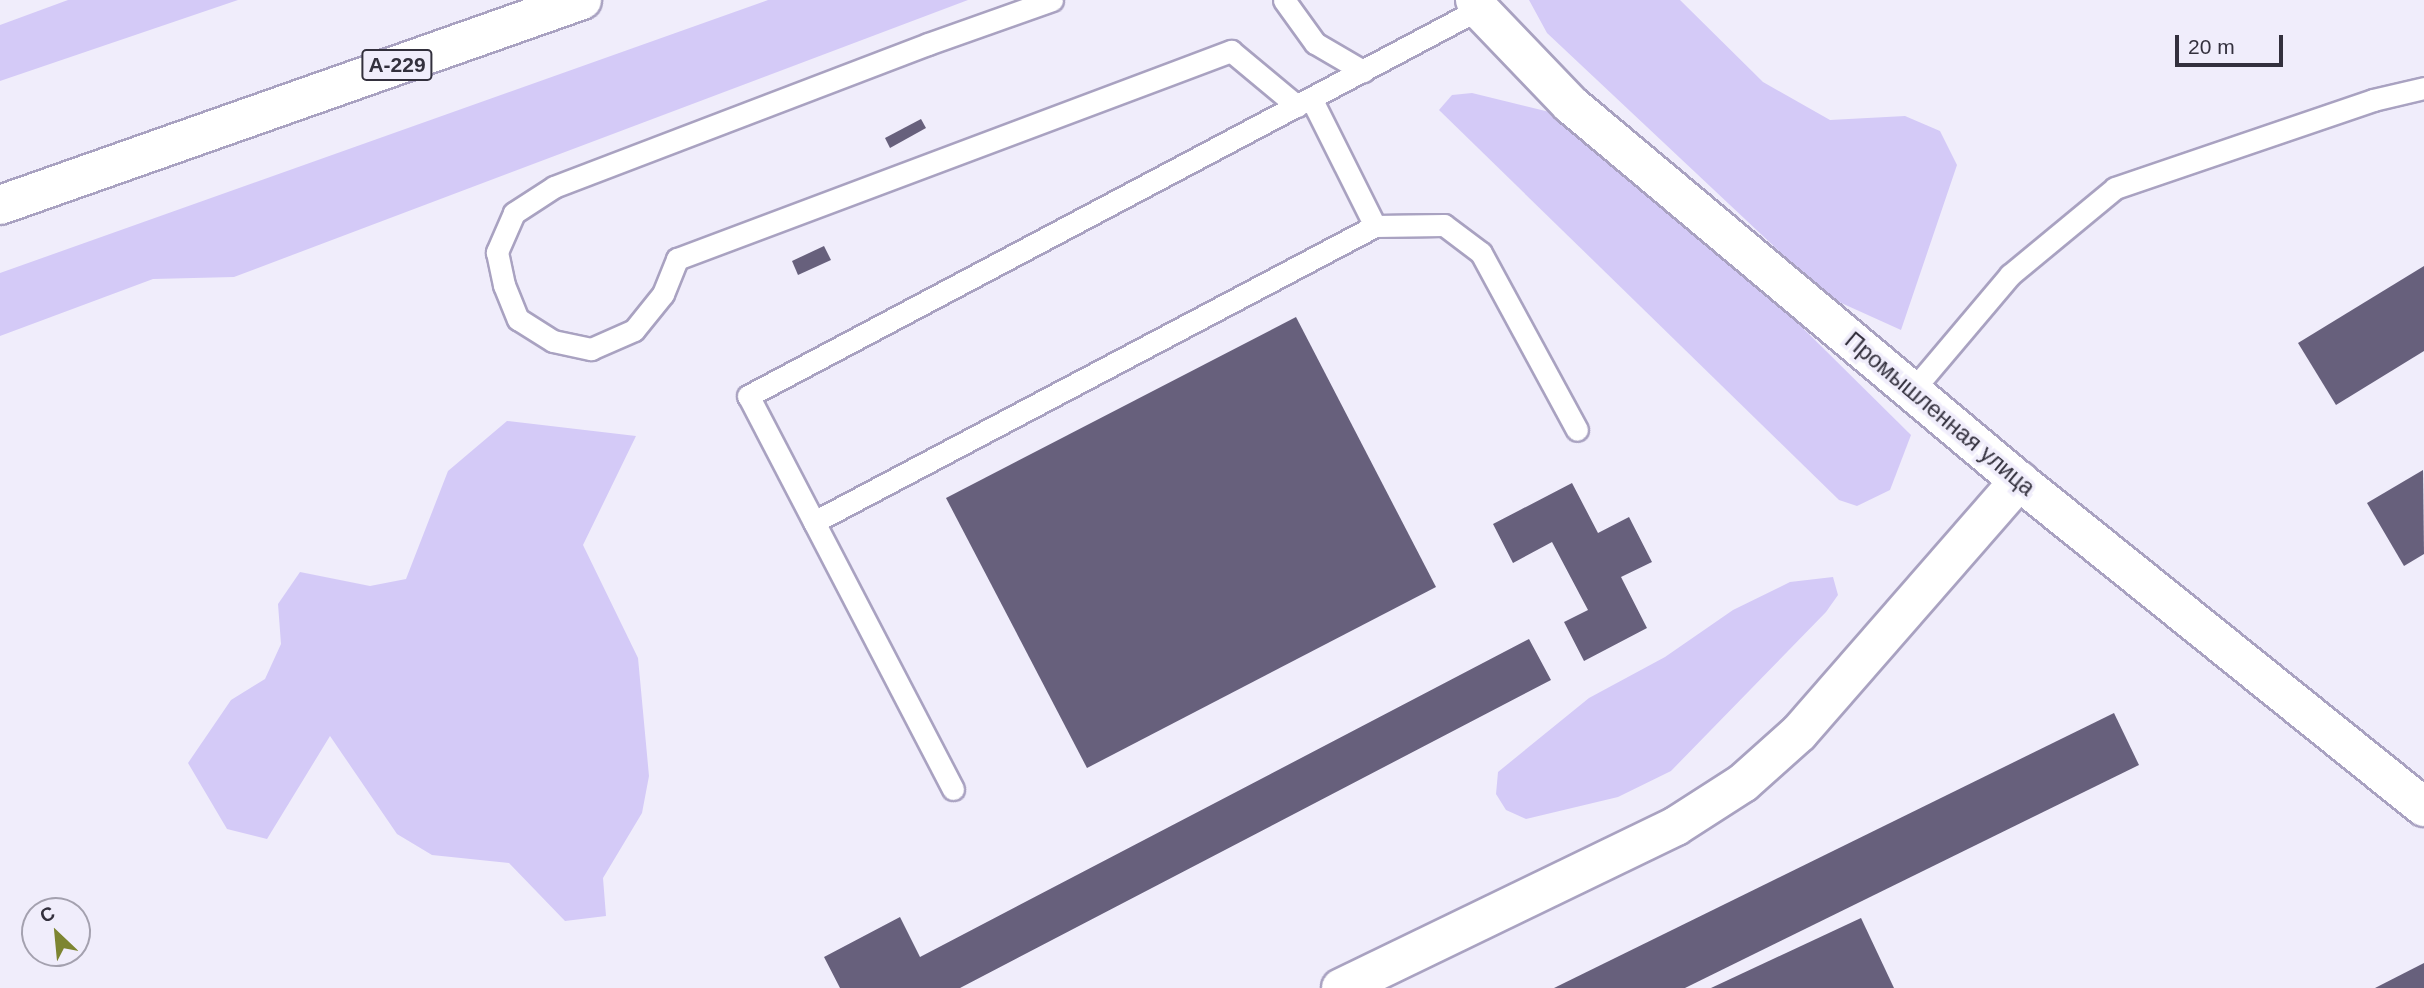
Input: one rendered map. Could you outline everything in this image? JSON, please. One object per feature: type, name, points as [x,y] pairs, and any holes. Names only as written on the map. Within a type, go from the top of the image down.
[{"type":"main road","name":"А-229","points":[[0,205],[582,0]]},
{"type":"main road","name":"Промышленная улица","points":[[1477,5],[1570,104],[2019,481],[2424,807]]},
{"type":"main road","points":[[1341,988],[1676,826],[1743,783],[1799,733],[2019,481]]},
{"type":"lane","points":[[1052,0],[928,44],[554,187],[514,213],[497,252],[504,285],[518,318],[553,341],[590,349],[634,330],[663,294],[677,259],[1231,51],[1304,102],[1375,226]]},
{"type":"lane","points":[[1284,0],[1315,43],[1363,71]]},
{"type":"lane","points":[[953,789],[748,396],[1363,71],[1477,5]]},
{"type":"lane","points":[[1912,391],[2010,275],[2115,188],[2373,100],[2424,88]]},
{"type":"lane","points":[[814,522],[1375,226],[1444,225],[1480,253],[1577,430]]},
{"type":"shaded area","points":[[68,0],[238,0],[0,81],[0,25]]},
{"type":"shaded area","points":[[768,0],[968,0],[234,277],[153,279],[0,336],[0,273]]},
{"type":"shaded area","points":[[1529,0],[1680,0],[1763,82],[1830,120],[1905,116],[1940,131],[1957,165],[1901,330],[1828,297],[1547,33]]},
{"type":"shaded area","points":[[1472,93],[1570,117],[1737,263],[1911,435],[1890,490],[1857,506],[1839,500],[1439,110],[1452,95]]},
{"type":"shaded area","points":[[507,421],[636,436],[583,545],[638,658],[649,776],[642,813],[603,878],[606,916],[565,921],[509,863],[432,855],[397,834],[330,736],[267,839],[227,829],[188,763],[231,700],[265,679],[281,644],[278,604],[300,572],[370,586],[406,579],[448,471]]},
{"type":"shaded area","points":[[1833,577],[1838,595],[1826,612],[1671,771],[1618,797],[1526,819],[1506,810],[1496,794],[1498,772],[1589,698],[1665,657],[1733,610],[1790,582]]},
{"type":"building","points":[[921,119],[926,128],[890,148],[885,138]]},
{"type":"building","points":[[824,246],[831,260],[798,275],[792,261]]},
{"type":"building","points":[[2424,266],[2424,351],[2336,405],[2298,343]]},
{"type":"building","points":[[1296,317],[1436,587],[1087,768],[946,498]]},
{"type":"building","points":[[2423,470],[2424,554],[2404,566],[2367,503]]},
{"type":"building","points":[[1572,483],[1598,533],[1629,517],[1652,562],[1621,577],[1647,628],[1584,661],[1564,622],[1588,610],[1552,542],[1513,563],[1493,524]]},
{"type":"building","points":[[1529,639],[1551,680],[960,988],[840,988],[824,957],[900,917],[920,957]]},
{"type":"building","points":[[2114,713],[2139,765],[1685,988],[1554,988]]},
{"type":"building","points":[[1861,918],[1894,988],[1711,988]]},
{"type":"building","points":[[2424,963],[2424,988],[2375,988]]}]
